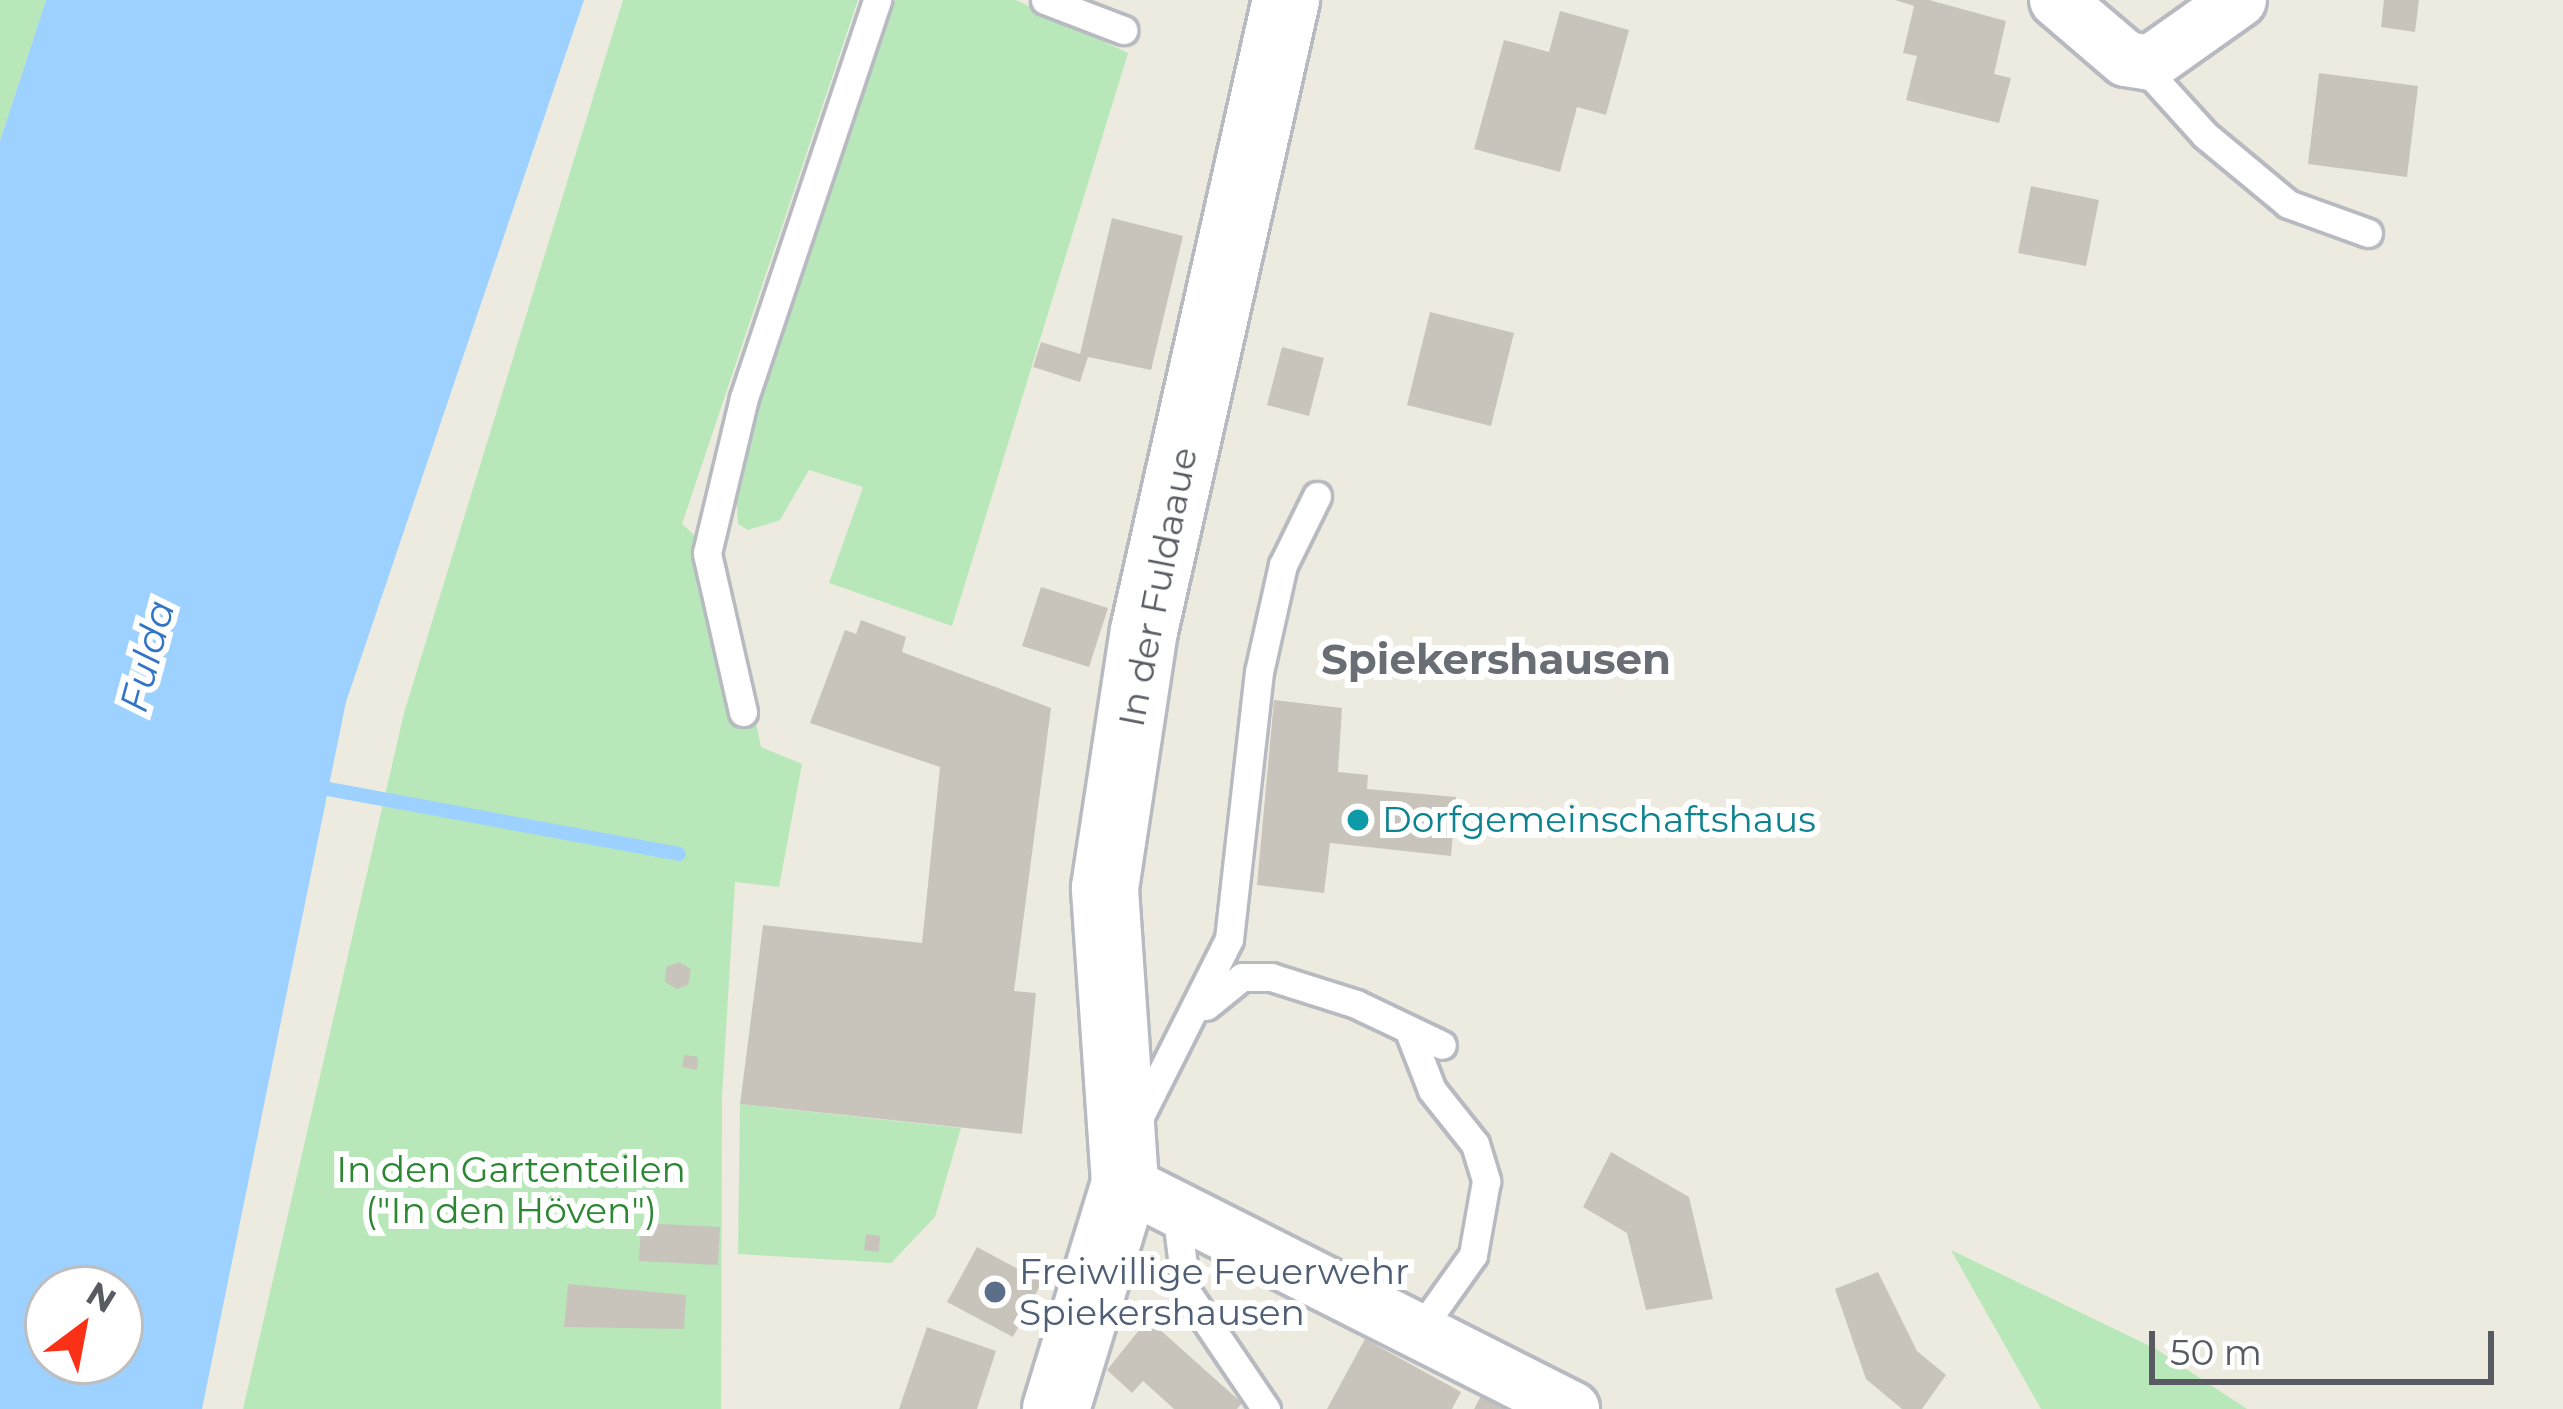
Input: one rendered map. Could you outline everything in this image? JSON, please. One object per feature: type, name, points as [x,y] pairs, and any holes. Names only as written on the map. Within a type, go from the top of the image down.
[{"type":"street","name":"In der Fuldaaue","points":[[1141,1180],[1105,888],[1144,631],[1286,0]]},
{"type":"street","points":[[2057,0],[2138,61],[2150,63],[2239,0]]},
{"type":"street","points":[[1056,1409],[1141,1180],[1572,1409]]},
{"type":"lane","points":[[743,712],[707,554],[744,398],[877,0]]},
{"type":"lane","points":[[1045,0],[1123,30]]},
{"type":"lane","points":[[2138,61],[2205,135],[2288,204],[2368,233]]},
{"type":"lane","points":[[1266,1409],[1186,1291],[1141,1180],[1195,1018],[1229,939],[1259,671],[1283,565],[1317,496]]},
{"type":"lane","points":[[1195,1018],[1241,977],[1270,977],[1442,1045]]},
{"type":"lane","points":[[1409,1031],[1432,1090],[1475,1144],[1486,1181],[1473,1255],[1419,1331]]},
{"type":"green space","points":[[0,0],[46,0],[0,141]]},
{"type":"green space","name":"In den Gartenteilen (\"In den Höven\")","points":[[623,0],[858,0],[682,524],[723,561],[761,747],[802,764],[779,887],[735,882],[722,1097],[721,1409],[243,1409],[404,713]]},
{"type":"green space","points":[[895,0],[1016,0],[1128,53],[952,626],[829,583],[863,487],[809,470],[780,520],[748,530],[738,524],[735,476]]},
{"type":"green space","points":[[740,1104],[961,1128],[935,1217],[891,1263],[738,1254]]},
{"type":"green space","points":[[1951,1250],[2156,1349],[2247,1409],[2041,1409]]},
{"type":"water","name":"Fulda","points":[[46,0],[584,0],[346,702],[202,1409],[0,1409],[0,141]]},
{"type":"building","points":[[1895,0],[1929,0],[2006,21],[1994,74],[2011,78],[1999,123],[1906,100],[1917,56],[1903,53],[1914,6]]},
{"type":"building","points":[[2384,0],[2419,0],[2415,32],[2381,27]]},
{"type":"building","points":[[1560,11],[1629,30],[1606,115],[1577,107],[1560,172],[1474,149],[1504,40],[1549,52]]},
{"type":"building","points":[[2319,73],[2418,86],[2407,177],[2308,164]]},
{"type":"building","points":[[2031,186],[2099,200],[2086,266],[2018,253]]},
{"type":"building","points":[[1112,218],[1183,236],[1151,370],[1088,357],[1080,382],[1033,367],[1041,342],[1080,354]]},
{"type":"building","points":[[1430,312],[1514,333],[1491,426],[1407,405]]},
{"type":"building","points":[[1282,347],[1324,358],[1309,416],[1267,405]]},
{"type":"building","points":[[1041,587],[1108,608],[1089,667],[1022,646]]},
{"type":"building","points":[[861,620],[906,637],[902,652],[1051,708],[1014,991],[1036,993],[1022,1134],[740,1104],[763,925],[922,943],[940,767],[810,723],[845,630],[856,634]]},
{"type":"building","name":"Dorfgemeinschaftshaus","points":[[1274,700],[1342,708],[1338,772],[1368,775],[1367,789],[1456,797],[1451,856],[1330,843],[1324,893],[1257,885]]},
{"type":"building","points":[[679,962],[691,969],[688,985],[677,989],[665,982],[666,967]]},
{"type":"building","points":[[684,1055],[698,1057],[697,1070],[682,1067]]},
{"type":"building","points":[[1611,1152],[1689,1197],[1713,1299],[1646,1310],[1627,1233],[1583,1207]]},
{"type":"building","points":[[641,1223],[720,1227],[718,1265],[639,1261]]},
{"type":"building","points":[[866,1234],[880,1236],[879,1252],[864,1250]]},
{"type":"building","name":"Freiwillige Feuerwehr Spiekershausen","points":[[977,1247],[1042,1282],[1013,1337],[947,1302]]},
{"type":"building","points":[[1878,1272],[1917,1351],[1946,1375],[1922,1409],[1902,1409],[1866,1379],[1835,1289]]},
{"type":"building","points":[[568,1284],[686,1295],[684,1329],[564,1327]]},
{"type":"building","points":[[1148,1319],[1242,1403],[1237,1409],[1174,1409],[1143,1381],[1132,1393],[1107,1370]]},
{"type":"building","points":[[927,1327],[996,1351],[977,1409],[899,1409]]},
{"type":"building","points":[[1365,1339],[1461,1392],[1452,1409],[1327,1409]]},
{"type":"building","points":[[1482,1394],[1509,1409],[1474,1409]]},
{"type":"waterway","points":[[312,786],[679,854]]},
{"type":"place","name":"Dorfgemeinschaftshaus","points":[[1358,820]]},
{"type":"place","name":"Freiwillige Feuerwehr Spiekershausen","points":[[995,1292]]},
{"type":"district","name":"Spiekershausen","points":[[1496,659]]}]
